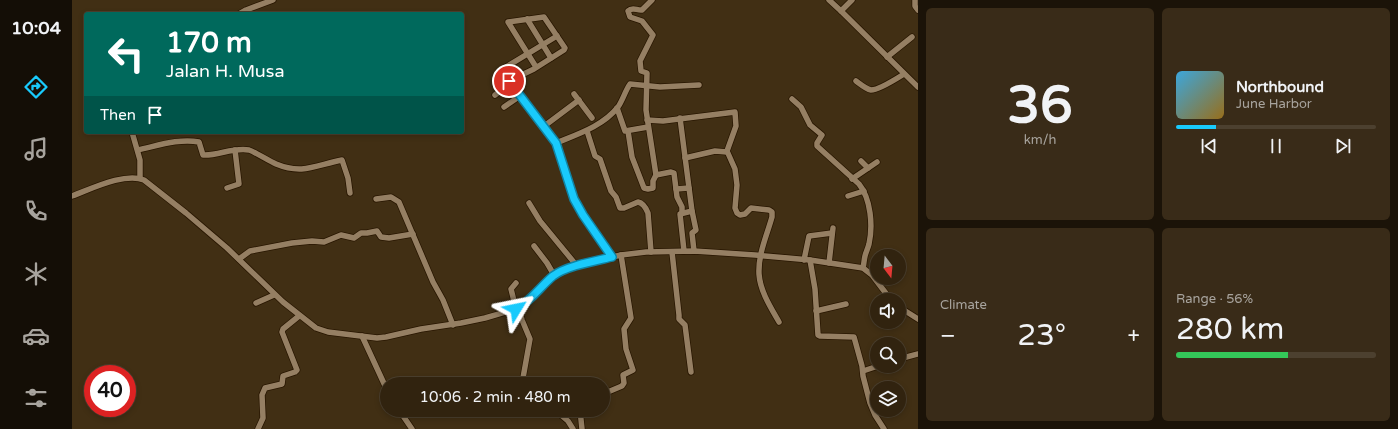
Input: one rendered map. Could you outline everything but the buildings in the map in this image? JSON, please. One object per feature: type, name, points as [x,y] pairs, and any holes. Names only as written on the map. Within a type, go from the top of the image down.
[{"type":"street","points":[[242,12],[273,0]]},
{"type":"street","points":[[628,131],[632,157],[644,188],[652,188],[656,175],[646,110],[647,73],[641,71],[640,62],[653,35],[643,22],[633,19],[629,13],[630,9],[635,8],[642,10],[652,0]]},
{"type":"street","points":[[829,0],[918,87]]},
{"type":"street","points":[[841,11],[852,0]]},
{"type":"street","points":[[915,0],[915,6],[918,10]]},
{"type":"street","points":[[495,95],[510,82],[536,67],[551,58],[564,49],[544,17],[508,22],[536,67]]},
{"type":"street","points":[[527,19],[551,58]]},
{"type":"street","points":[[557,36],[506,67],[503,69],[503,72],[556,143],[574,199],[583,215],[612,257]]},
{"type":"street","points":[[887,57],[912,37]]},
{"type":"street","points":[[856,81],[868,90],[885,85],[904,74]]},
{"type":"street","points":[[913,82],[918,77]]},
{"type":"street","points":[[556,143],[587,131],[603,120],[617,108],[630,84],[660,87],[699,85]]},
{"type":"street","points":[[574,94],[592,118]]},
{"type":"street","points":[[504,107],[520,96]]},
{"type":"street","points":[[792,99],[801,107],[810,125],[822,135],[817,146],[859,184],[864,191],[870,224],[869,243],[864,258],[863,268]]},
{"type":"street","points":[[543,127],[579,100]]},
{"type":"street","points":[[617,108],[624,130],[628,131],[648,127]]},
{"type":"street","points":[[647,120],[663,121],[734,111],[736,113],[736,126],[727,152],[736,170],[737,187],[735,208],[737,213],[742,215],[751,208],[769,210],[772,212],[759,268],[760,279],[779,322]]},
{"type":"street","points":[[680,118],[692,211],[696,230],[692,233],[694,251]]},
{"type":"street","points":[[587,131],[595,155],[600,159],[611,191],[616,197],[620,208],[624,208],[638,202],[646,209],[648,213],[651,252]]},
{"type":"street","points":[[133,134],[140,160],[140,178]]},
{"type":"street","points":[[138,150],[163,144],[190,141],[200,142],[203,155],[235,150],[250,150],[281,166],[301,170],[342,160],[348,178],[350,193]]},
{"type":"street","points":[[227,188],[239,184],[235,150]]},
{"type":"street","points":[[685,158],[715,150],[727,152]]},
{"type":"street","points":[[861,161],[868,168]]},
{"type":"street","points":[[852,179],[877,162]]},
{"type":"street","points":[[656,175],[673,172],[675,174],[677,197],[682,207],[682,213],[679,216],[684,251]]},
{"type":"street","points":[[72,196],[123,179],[140,178],[186,213],[239,259],[274,295],[299,316],[323,331],[362,336],[386,338],[421,329],[453,325],[517,308],[528,302],[554,276],[563,270],[620,255],[651,252],[694,251],[761,255],[863,268],[872,274],[885,293]]},
{"type":"street","points":[[676,189],[689,188]]},
{"type":"street","points":[[848,196],[864,191]]},
{"type":"street","points":[[376,199],[392,198],[399,202],[453,325]]},
{"type":"street","points":[[529,203],[540,221],[577,266]]},
{"type":"street","points":[[682,213],[692,211]]},
{"type":"street","points":[[239,259],[250,251],[292,243],[312,241],[324,242],[341,235],[354,238],[360,233],[377,231],[381,237],[389,238],[413,234]]},
{"type":"street","points":[[829,263],[832,231],[809,236],[807,260],[814,289],[818,336],[854,336],[870,403],[875,415],[884,429]]},
{"type":"street","points":[[534,246],[547,263],[554,276]]},
{"type":"street","points":[[672,252],[679,319],[685,325],[691,372]]},
{"type":"street","points":[[610,391],[622,386],[624,383],[623,375],[633,370],[626,347],[624,327],[631,318],[620,255]]},
{"type":"street","points":[[516,283],[511,289],[530,339],[523,377]]},
{"type":"street","points":[[256,303],[274,295]]},
{"type":"street","points":[[816,311],[846,304]]},
{"type":"street","points":[[906,311],[918,319]]},
{"type":"street","points":[[258,429],[263,418],[262,395],[265,388],[282,384],[283,376],[297,370],[282,332],[283,329],[299,316]]},
{"type":"street","points":[[362,336],[381,377]]},
{"type":"street","points":[[906,357],[918,354]]},
{"type":"street","points":[[863,371],[870,369]]},
{"type":"street","points":[[403,417],[412,429]]},
{"type":"street","points":[[564,417],[573,429]]},
{"type":"street","points":[[581,417],[582,429]]},
{"type":"route","points":[[509,81],[556,143],[574,199],[583,215],[612,257],[563,270],[554,276],[528,302],[516,309]]}]
